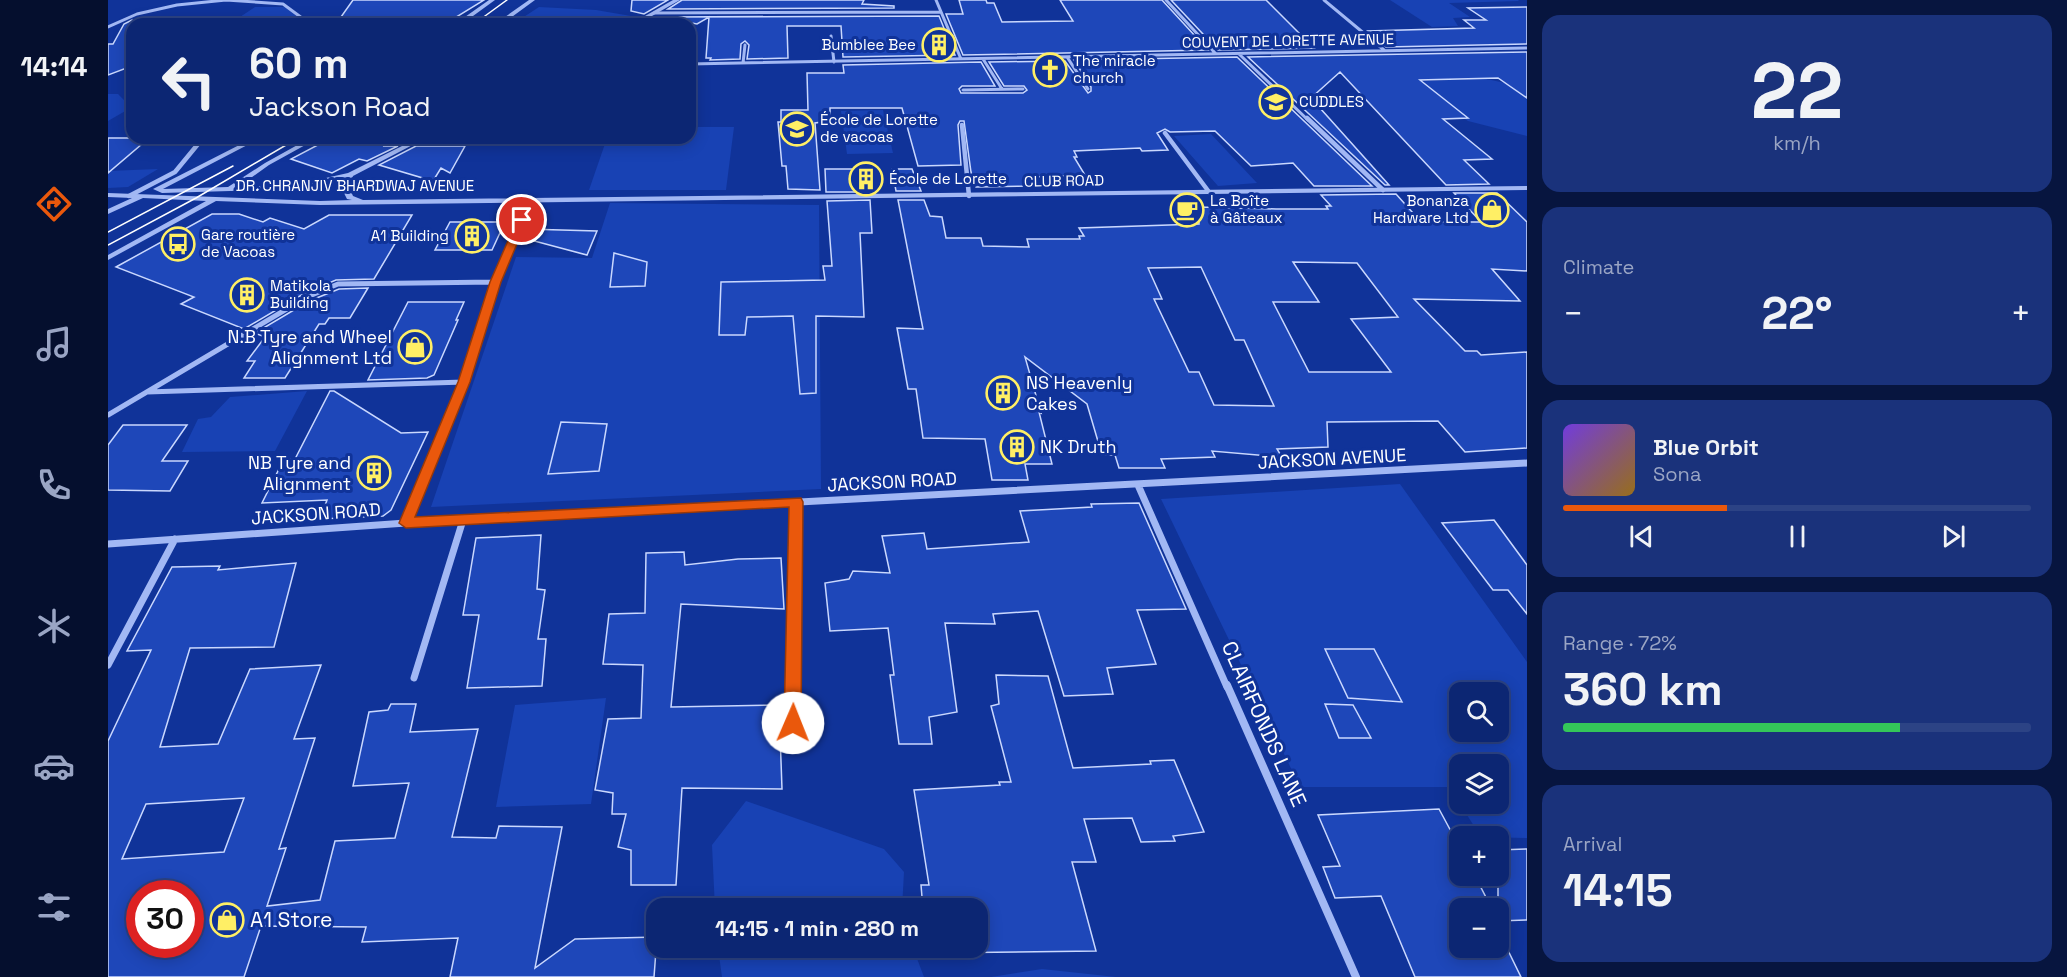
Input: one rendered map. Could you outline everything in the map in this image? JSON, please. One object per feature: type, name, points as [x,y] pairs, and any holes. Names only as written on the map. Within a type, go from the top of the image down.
[{"type":"street","points":[[128,18],[177,5],[226,0],[283,4],[302,18]]},
{"type":"street","points":[[466,18],[492,0]]},
{"type":"street","points":[[506,18],[532,0]]},
{"type":"street","points":[[645,18],[677,0]]},
{"type":"street","points":[[936,0],[961,59]]},
{"type":"street","points":[[1166,0],[1216,54]]},
{"type":"street","points":[[1324,0],[1384,50]]},
{"type":"street","points":[[654,13],[941,12]]},
{"type":"street","points":[[108,27],[126,19]]},
{"type":"street","points":[[831,36],[834,62]]},
{"type":"street","points":[[743,63],[745,45]]},
{"type":"street","name":"COUVENT DE LORETTE AVENUE","points":[[696,64],[1527,48]]},
{"type":"street","points":[[1239,54],[1383,190]]},
{"type":"street","points":[[1067,57],[1088,89]]},
{"type":"street","points":[[983,59],[1002,89]]},
{"type":"street","points":[[963,90],[1023,89]]},
{"type":"street","points":[[962,125],[969,196]]},
{"type":"street","points":[[1165,133],[1209,192]]},
{"type":"street","points":[[108,212],[176,171],[198,144]]},
{"type":"street","points":[[152,192],[246,144]]},
{"type":"street","points":[[108,258],[215,199],[267,164],[304,144]]},
{"type":"street","points":[[135,196],[152,192],[294,188],[350,175],[411,144]]},
{"type":"street","points":[[262,174],[267,164]]},
{"type":"street","points":[[350,175],[345,187],[347,193],[350,197],[363,202]]},
{"type":"street","points":[[265,182],[279,188]]},
{"type":"street","name":"CLUB ROAD","points":[[530,200],[1527,188]]},
{"type":"street","name":"DR. CHRANJIV BHARDWAJ AVENUE","points":[[108,195],[363,202],[530,200]]},
{"type":"street","points":[[406,523],[464,382],[495,282],[530,200]]},
{"type":"street","points":[[108,415],[308,297],[338,284],[495,282]]},
{"type":"street","points":[[146,392],[464,382]]},
{"type":"street","name":"JACKSON AVENUE","points":[[1138,485],[1527,463]]},
{"type":"street","name":"JACKSON ROAD","points":[[108,544],[406,523],[1138,485]]},
{"type":"street","name":"CLAIRFONDS LANE","points":[[1138,485],[1356,977]]},
{"type":"street","points":[[793,723],[796,502]]},
{"type":"street","points":[[414,678],[463,520]]},
{"type":"street","points":[[108,665],[175,539]]},
{"type":"shaded area","points":[[1390,0],[1519,1],[1449,3],[1470,17],[1453,18],[1458,26],[1432,27]]},
{"type":"shaded area","points":[[255,7],[284,7],[303,18],[238,18]]},
{"type":"shaded area","points":[[539,7],[596,10],[631,16],[628,18],[522,18]]},
{"type":"shaded area","points":[[1487,79],[1527,88],[1527,136],[1468,121],[1409,82]]},
{"type":"shaded area","points":[[108,94],[118,94],[126,102],[126,111],[108,121]]},
{"type":"shaded area","points":[[883,110],[893,153],[847,154],[841,111]]},
{"type":"shaded area","points":[[696,127],[734,127],[726,190],[589,190],[605,144],[696,144]]},
{"type":"shaded area","points":[[1211,134],[1257,183],[1218,186],[1174,136]]},
{"type":"shaded area","points":[[158,169],[128,187],[108,188],[108,171]]},
{"type":"shaded area","points":[[610,203],[819,205],[821,489],[431,507],[516,257],[592,258]]},
{"type":"shaded area","points":[[307,391],[275,451],[182,452],[198,419],[211,417],[230,397]]},
{"type":"shaded area","points":[[1400,484],[1527,662],[1527,838],[1509,838],[1509,826],[1474,826],[1466,814],[1509,814],[1509,754],[1449,754],[1449,788],[1300,787],[1161,499]]},
{"type":"shaded area","points":[[606,698],[591,804],[496,807],[515,705]]},
{"type":"shaded area","points":[[746,801],[884,849],[904,872],[903,898],[714,898],[712,845]]},
{"type":"shaded area","points":[[719,958],[917,958],[924,977],[722,977]]},
{"type":"shaded area","points":[[1042,969],[1116,977],[991,977]]},
{"type":"building","points":[[353,0],[484,0],[455,18],[340,18]]},
{"type":"building","points":[[632,0],[668,0],[644,14],[631,11]]},
{"type":"building","points":[[682,0],[864,0],[862,4],[894,6],[894,8],[668,9]]},
{"type":"building","points":[[959,0],[986,0],[987,3],[994,3],[1002,22],[1073,21],[1060,0],[1162,0],[1208,50],[963,55],[946,14],[963,14]]},
{"type":"building","points":[[1171,0],[1266,0],[1314,48],[1218,50]]},
{"type":"building","points":[[1527,7],[1527,44],[1386,47],[1368,31],[1474,28],[1464,20],[1486,20],[1468,8]]},
{"type":"building","points":[[939,16],[955,55],[843,57],[841,26],[787,26],[788,58],[747,59],[749,45],[745,41],[741,44],[740,59],[710,60],[711,58],[706,58],[709,17],[697,24],[696,18],[659,17]]},
{"type":"building","points":[[126,23],[126,68],[108,75],[108,44],[113,44]]},
{"type":"building","points":[[1527,52],[1527,98],[1498,78],[1420,80],[1468,118],[1443,119],[1492,159],[1464,160],[1489,184],[1446,185],[1340,72],[1311,98],[1389,185],[1385,185],[1248,57]]},
{"type":"building","points":[[1237,57],[1372,186],[1314,186],[1293,163],[1251,166],[1215,131],[1170,132],[1165,129],[1157,133],[1168,150],[1142,151],[1140,148],[1074,151],[1077,157],[1074,157],[1085,175],[1032,177],[1035,186],[976,187],[971,172],[964,121],[960,121],[958,125],[961,165],[918,166],[902,108],[830,108],[830,121],[815,123],[820,190],[788,189],[786,166],[782,166],[778,122],[781,122],[781,110],[808,110],[807,73],[844,73],[843,65],[981,62],[995,86],[962,86],[959,89],[961,93],[1023,93],[1027,90],[1024,86],[1004,86],[989,62],[1065,61],[1088,93],[1091,87],[1074,60]]},
{"type":"building","points":[[108,138],[126,138],[126,144],[142,144],[108,173]]},
{"type":"building","points":[[320,144],[398,146],[367,161],[359,159],[332,173],[291,159]]},
{"type":"building","points":[[416,146],[465,146],[450,173],[441,168],[433,181],[379,165]]},
{"type":"building","points":[[825,169],[869,169],[870,192],[826,192]]},
{"type":"building","points":[[892,169],[912,169],[921,191],[896,191]]},
{"type":"building","points":[[1454,193],[1497,193],[1527,222],[1527,271],[1492,269],[1520,301],[1414,299],[1465,351],[1477,351],[1481,355],[1527,352],[1527,448],[1465,452],[1438,421],[1327,422],[1328,447],[1277,449],[1282,457],[1212,451],[1215,457],[1161,459],[1165,468],[1119,468],[1115,455],[1102,455],[1087,404],[1025,357],[1041,413],[1039,412],[1052,464],[1025,464],[1028,480],[992,480],[985,439],[923,438],[916,389],[908,389],[897,328],[923,329],[898,200],[924,200],[930,216],[942,217],[946,238],[981,238],[983,246],[1029,247],[1027,239],[1080,239],[1079,236],[1084,236],[1079,228],[1199,224],[1198,207],[1328,209],[1326,206],[1331,206],[1321,195],[1396,194],[1421,222],[1481,222]],"holes":[[[1293,262],[1357,263],[1398,317],[1351,319],[1391,372],[1309,372],[1273,302],[1319,302]],[[1201,267],[1235,340],[1244,340],[1274,406],[1214,405],[1199,372],[1189,372],[1154,299],[1162,299],[1148,268]]]},
{"type":"building","points":[[870,200],[872,233],[860,233],[864,317],[816,316],[816,393],[800,394],[793,316],[747,317],[745,335],[719,335],[721,282],[825,280],[823,266],[832,266],[827,201]]},
{"type":"building","points":[[212,214],[239,214],[263,222],[270,218],[304,229],[329,215],[412,215],[374,279],[336,280],[305,293],[244,329],[181,304],[194,297],[116,267]]},
{"type":"building","name":"A1 Building","points":[[450,222],[505,222],[492,250],[435,250]]},
{"type":"building","points":[[525,229],[597,231],[587,255],[523,238]]},
{"type":"building","points":[[614,253],[647,262],[645,286],[610,287]]},
{"type":"building","points":[[368,288],[350,318],[329,318],[325,324],[319,324],[285,378],[244,378],[255,361],[247,361],[265,337],[255,333],[309,301],[339,289]]},
{"type":"building","name":"N.B Tyre and Wheel Alignment Ltd","points":[[408,302],[464,302],[434,375],[427,378],[368,380]]},
{"type":"building","points":[[330,391],[334,391],[401,433],[428,432],[391,510],[383,516],[320,519],[327,500],[262,503],[284,459],[295,459]]},
{"type":"building","points":[[561,422],[607,424],[599,471],[548,474]]},
{"type":"building","points":[[123,425],[187,425],[162,461],[188,461],[170,491],[108,490],[108,445]]},
{"type":"building","points":[[1139,503],[1186,609],[1137,610],[1156,664],[1107,668],[1113,694],[1064,696],[1038,611],[993,614],[995,624],[945,623],[957,712],[929,717],[932,744],[899,744],[890,675],[894,675],[888,628],[830,631],[825,583],[849,579],[853,571],[890,573],[882,536],[924,533],[927,549],[1029,542],[1020,511],[1092,507],[1091,504]]},
{"type":"building","points":[[1494,520],[1527,565],[1527,614],[1508,590],[1493,590],[1442,523]]},
{"type":"building","points":[[541,535],[537,589],[545,590],[538,639],[546,639],[542,686],[467,688],[479,615],[463,615],[476,538]]},
{"type":"building","points":[[684,552],[685,565],[738,559],[781,558],[784,609],[681,604],[671,707],[779,705],[782,789],[682,788],[676,885],[631,885],[631,850],[618,847],[626,814],[612,814],[613,793],[595,790],[608,719],[641,718],[643,665],[603,664],[609,614],[645,613],[646,553]]},
{"type":"building","points":[[296,563],[274,647],[190,648],[160,747],[218,744],[250,669],[321,665],[294,739],[315,738],[279,849],[286,848],[267,906],[320,900],[335,841],[395,838],[409,783],[353,786],[369,712],[388,710],[391,704],[416,704],[410,732],[478,729],[452,837],[496,838],[499,826],[562,827],[535,968],[575,939],[646,937],[646,958],[655,958],[654,977],[450,977],[458,938],[362,942],[366,927],[261,926],[244,977],[108,977],[108,741],[151,650],[127,651],[172,567],[220,566],[218,570]],"holes":[[[244,798],[224,852],[122,859],[146,804]]]},
{"type":"building","points":[[1325,649],[1374,649],[1402,702],[1348,698]]},
{"type":"building","points":[[996,675],[1048,676],[1073,768],[1151,764],[1150,761],[1174,760],[1204,832],[1173,836],[1175,841],[1141,842],[1132,818],[1084,819],[1096,862],[1072,862],[1096,951],[988,952],[988,898],[922,898],[921,885],[929,885],[914,790],[1000,785],[999,782],[1011,782],[991,706],[999,704]]},
{"type":"building","points":[[1325,704],[1353,705],[1371,738],[1339,738]]},
{"type":"building","points":[[1439,809],[1449,828],[1449,886],[1480,886],[1486,898],[1449,898],[1449,958],[1509,958],[1509,952],[1521,977],[1415,977],[1381,896],[1335,898],[1323,867],[1340,866],[1318,815]]},
{"type":"building","points":[[1527,849],[1527,920],[1509,921],[1509,898],[1498,898],[1498,886],[1509,886],[1509,850]]},
{"type":"tram line","points":[[482,18],[507,0]]},
{"type":"tram line","points":[[108,245],[196,198],[288,144]]},
{"type":"tram line","points":[[108,232],[233,166]]},
{"type":"place","name":"Bumblee Bee","points":[[939,45]]},
{"type":"place","name":"The miracle church","points":[[1050,70]]},
{"type":"place","name":"CUDDLES","points":[[1276,102]]},
{"type":"place","name":"École de Lorette de vacoas","points":[[797,129]]},
{"type":"place","name":"École de Lorette","points":[[866,179]]},
{"type":"place","name":"La Boîte à Gâteaux","points":[[1187,210]]},
{"type":"place","name":"Bonanza Hardware Ltd","points":[[1492,210]]},
{"type":"place","name":"A1 Building","points":[[472,236]]},
{"type":"place","name":"Gare routière de Vacoas","points":[[178,244]]},
{"type":"place","name":"Matikola Building","points":[[247,295]]},
{"type":"place","name":"N.B Tyre and Wheel Alignment Ltd","points":[[415,347]]},
{"type":"place","name":"NS Heavenly Cakes","points":[[1003,393]]},
{"type":"place","name":"NK Druth","points":[[1017,447]]},
{"type":"place","name":"NB Tyre and Alignment","points":[[374,473]]},
{"type":"place","name":"A1 Store","points":[[227,920]]},
{"type":"route","points":[[522,220],[495,282],[464,382],[406,523],[796,502],[793,723]]}]
